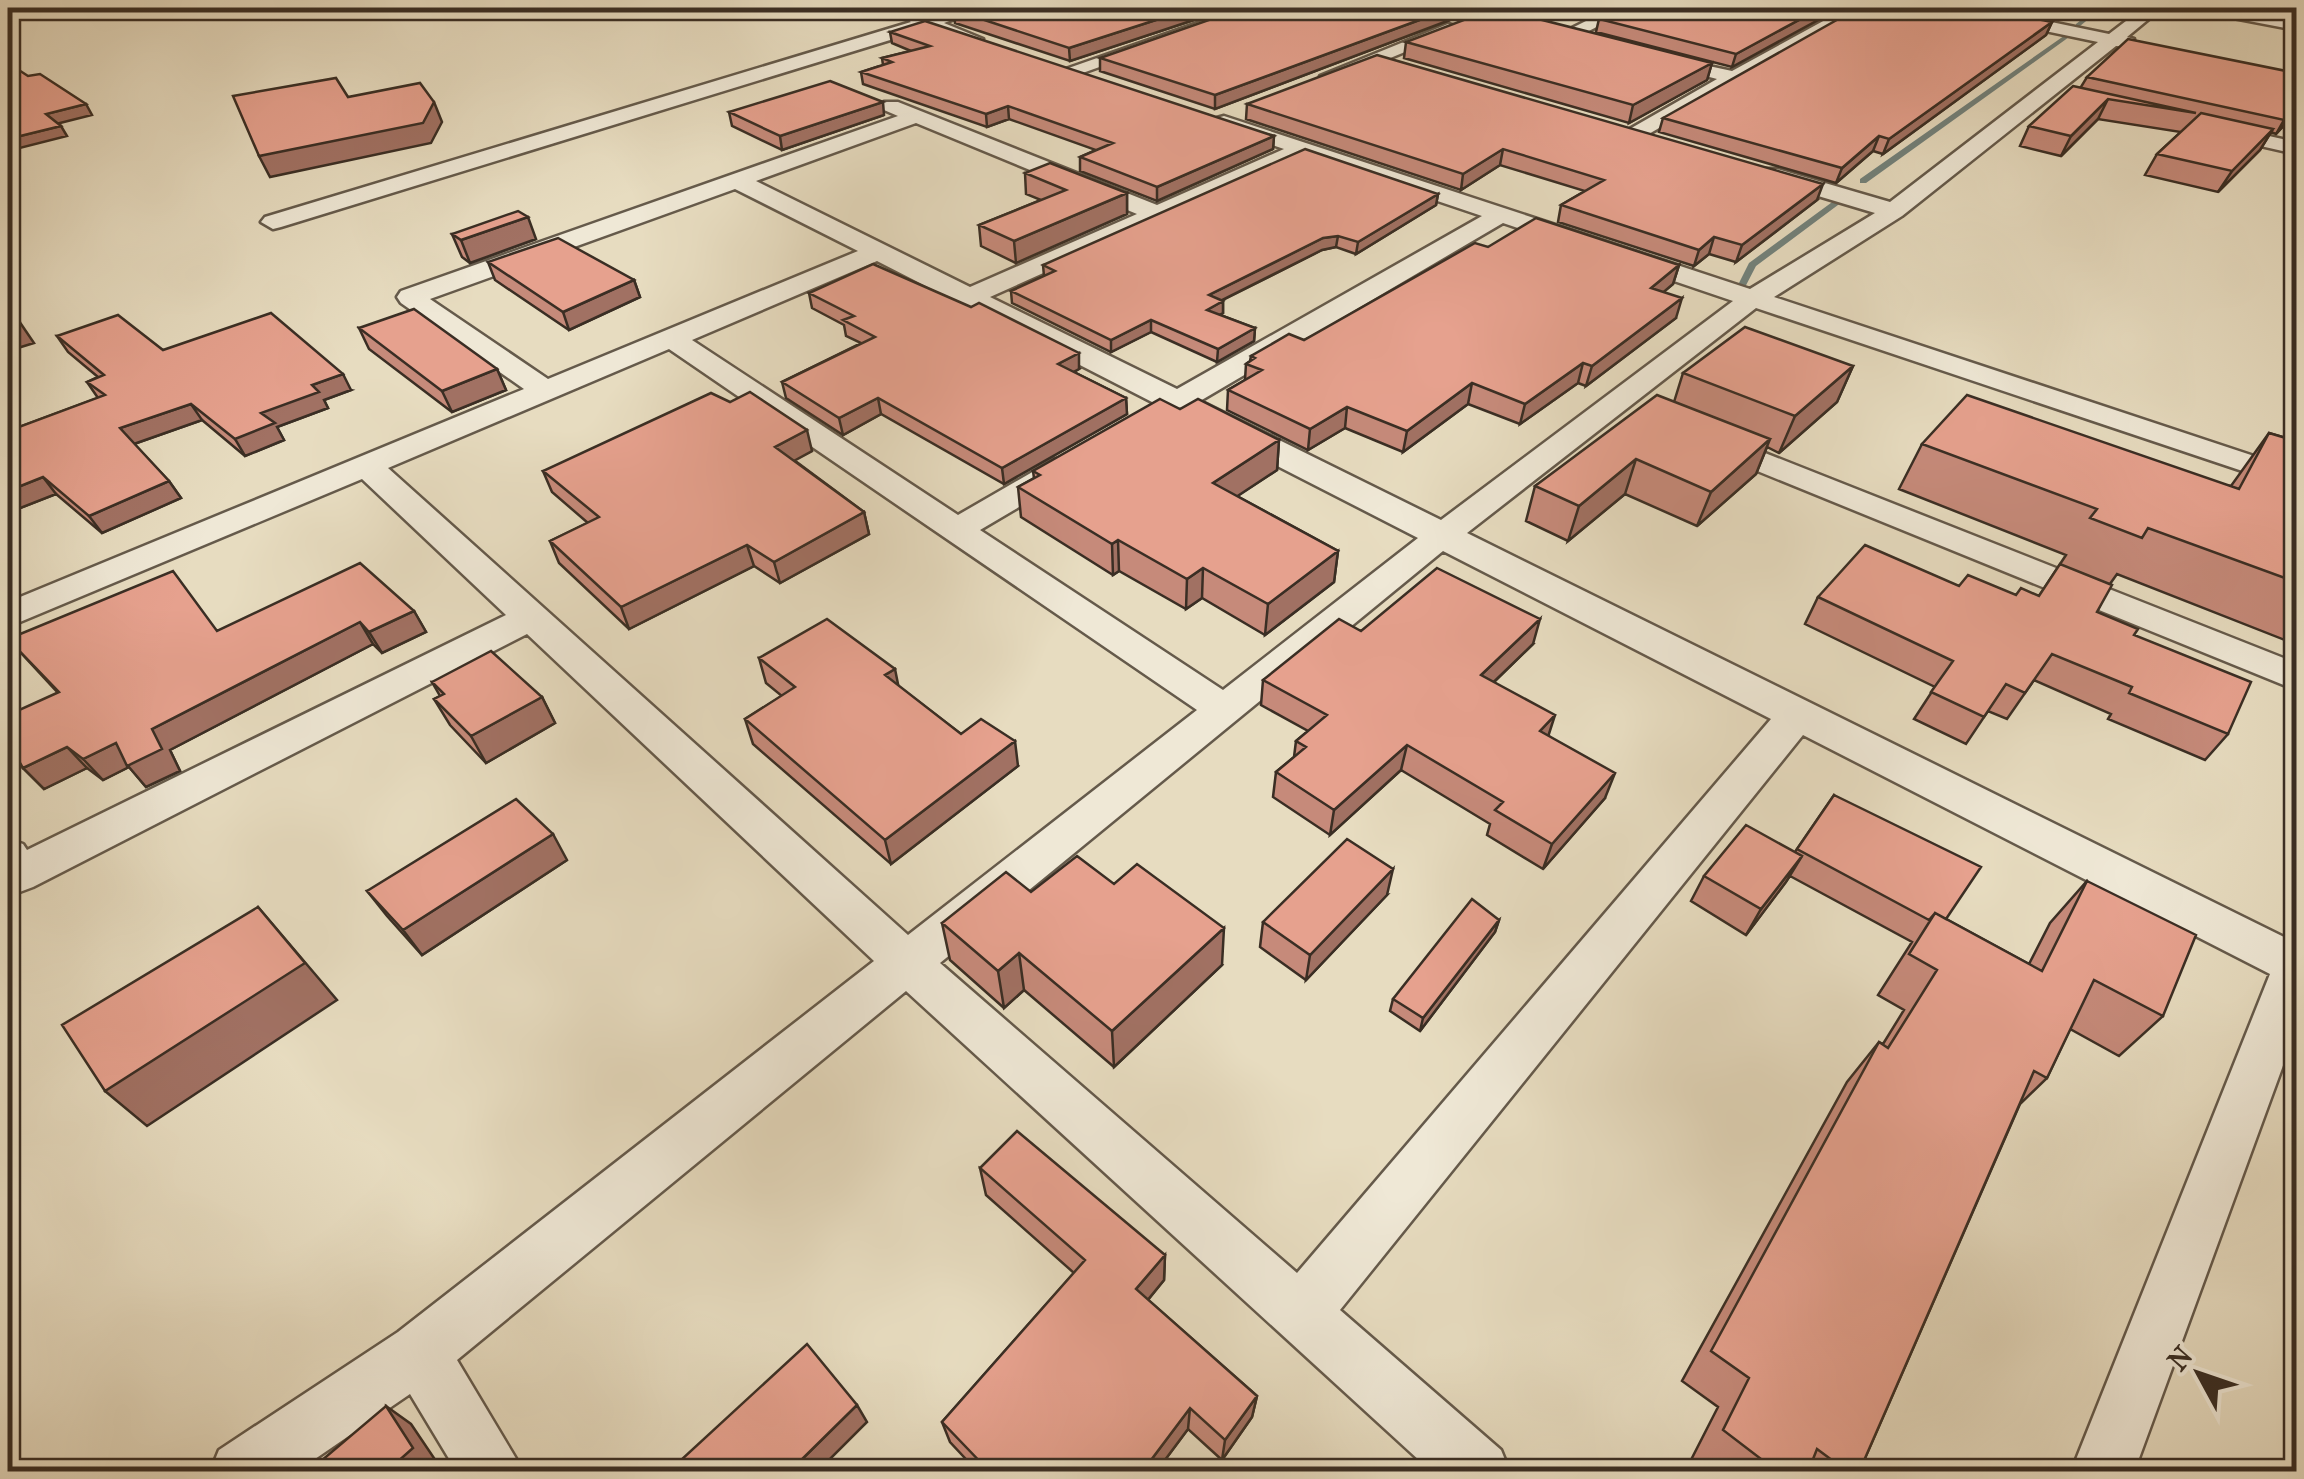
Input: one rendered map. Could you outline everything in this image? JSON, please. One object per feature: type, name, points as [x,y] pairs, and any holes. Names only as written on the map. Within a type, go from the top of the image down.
[{"type":"street","points":[[900,8],[926,23],[998,47]]},
{"type":"street","points":[[273,222],[976,8]]},
{"type":"street","points":[[1107,83],[1061,68],[1256,8]]},
{"type":"street","points":[[1604,44],[1557,32],[1626,8]]},
{"type":"street","points":[[1670,145],[1623,131],[1859,8]]},
{"type":"street","points":[[1960,8],[2125,43]]},
{"type":"street","points":[[240,1472],[419,1353],[1441,536],[1634,410],[1752,300],[1894,211],[2060,94],[2125,43],[2154,8]]},
{"type":"street","points":[[2190,8],[2296,25]]},
{"type":"street","points":[[1304,86],[1474,21]]},
{"type":"street","points":[[1641,54],[1733,77]]},
{"type":"street","points":[[1374,59],[1410,70]]},
{"type":"street","points":[[786,65],[824,80]]},
{"type":"street","points":[[861,94],[1156,213]]},
{"type":"street","points":[[1252,106],[1208,116],[2296,480]]},
{"type":"street","points":[[545,390],[410,296],[916,116]]},
{"type":"street","points":[[2202,127],[2296,148]]},
{"type":"street","points":[[968,296],[1304,148]]},
{"type":"street","points":[[1744,167],[1894,211]]},
{"type":"street","points":[[736,180],[2296,966],[2102,1472]]},
{"type":"street","points":[[1126,431],[1502,214]]},
{"type":"street","points":[[8,614],[880,252]]},
{"type":"street","points":[[671,338],[1226,710]]},
{"type":"street","points":[[1689,432],[2296,678]]},
{"type":"street","points":[[957,529],[1092,451]]},
{"type":"street","points":[[366,465],[905,961],[1479,1472]]},
{"type":"street","points":[[8,856],[18,874],[533,616]]},
{"type":"street","points":[[1301,1312],[1798,714]]},
{"type":"street","points":[[419,1353],[492,1472]]},
{"type":"building","points":[[1193,8],[1069,48],[954,10]]},
{"type":"building","points":[[1243,8],[1452,8],[1215,95],[1100,58]]},
{"type":"building","points":[[1495,8],[1712,63],[1633,105],[1406,42]]},
{"type":"building","points":[[1625,8],[1821,8],[1736,54],[1599,19]]},
{"type":"building","points":[[1858,8],[1981,8],[2052,22],[1889,139],[1879,136],[1842,168],[1663,118]]},
{"type":"building","points":[[925,21],[1274,136],[1157,187],[1080,157],[1113,143],[1008,106],[986,114],[861,72],[892,62],[882,58],[930,46],[890,32]]},
{"type":"building","points":[[2128,39],[2296,73],[2296,108],[2284,120],[2087,77]]},
{"type":"building","points":[[1377,55],[1823,184],[1742,245],[1714,237],[1699,250],[1561,205],[1604,180],[1503,149],[1463,174],[1247,104]]},
{"type":"building","points":[[8,63],[28,76],[40,74],[86,104],[46,114],[61,126],[8,139]]},
{"type":"building","points":[[336,78],[348,97],[420,83],[434,102],[423,123],[259,156],[233,96]]},
{"type":"building","points":[[830,81],[883,102],[780,136],[729,112]]},
{"type":"building","points":[[2073,86],[2196,113],[2108,99],[2071,136],[2029,126]]},
{"type":"building","points":[[2201,113],[2273,129],[2232,171],[2157,154]]},
{"type":"building","points":[[1305,149],[1438,194],[1358,242],[1338,236],[1323,238],[1209,295],[1223,301],[1207,310],[1255,328],[1218,349],[1151,320],[1111,340],[1011,291],[1055,271],[1043,265]]},
{"type":"building","points":[[1050,163],[1127,193],[1014,241],[979,225],[1066,190],[1025,173]]},
{"type":"building","points":[[518,211],[528,217],[461,240],[452,234]]},
{"type":"building","points":[[1536,218],[1679,265],[1651,288],[1682,298],[1592,366],[1583,363],[1525,404],[1472,383],[1407,431],[1347,407],[1310,429],[1228,390],[1262,370],[1246,364],[1255,358],[1251,356],[1289,334],[1304,340],[1475,243],[1488,247]]},
{"type":"building","points":[[558,238],[634,280],[563,312],[488,262]]},
{"type":"building","points":[[873,264],[971,307],[979,303],[1079,353],[1058,364],[1126,398],[1002,468],[878,398],[839,418],[782,382],[875,337],[843,320],[854,316],[809,293]]},
{"type":"building","points":[[414,309],[497,369],[442,391],[359,328]]},
{"type":"building","points":[[8,311],[19,321],[8,325]]},
{"type":"building","points":[[271,313],[343,374],[312,385],[319,392],[261,413],[275,423],[235,439],[191,404],[120,428],[169,481],[89,516],[43,477],[8,491],[8,431],[105,395],[87,382],[104,375],[57,336],[118,315],[163,350]]},
{"type":"building","points":[[1745,327],[1853,366],[1795,416],[1683,373]]},
{"type":"building","points":[[750,392],[807,430],[775,447],[864,512],[774,562],[747,545],[621,607],[550,541],[599,517],[543,471],[711,393],[730,402]]},
{"type":"building","points":[[1657,395],[1770,439],[1711,492],[1636,459],[1579,506],[1535,486]]},
{"type":"building","points":[[1967,395],[2239,489],[2269,433],[2296,441],[2296,582],[2148,528],[2142,538],[2090,518],[2097,509],[1922,444]]},
{"type":"building","points":[[1160,399],[1180,409],[1198,399],[1279,440],[1213,483],[1338,551],[1268,604],[1203,568],[1187,579],[1118,540],[1112,544],[1018,487],[1040,475],[1033,471]]},
{"type":"building","points":[[1865,545],[1959,586],[1968,575],[2016,595],[2021,588],[2039,596],[2060,564],[2112,585],[2097,612],[2138,629],[2134,635],[2251,682],[2228,734],[2129,693],[2132,687],[2052,654],[2025,693],[2006,684],[1984,717],[1931,692],[1953,661],[1818,597]]},
{"type":"building","points":[[360,563],[414,611],[369,632],[360,622],[152,729],[162,749],[127,766],[116,743],[83,759],[67,747],[23,768],[8,742],[8,715],[59,692],[8,639],[173,571],[217,631]]},
{"type":"building","points":[[1437,568],[1540,619],[1481,675],[1555,715],[1540,731],[1615,773],[1552,844],[1495,810],[1503,802],[1407,745],[1334,810],[1276,772],[1306,747],[1296,741],[1327,715],[1263,680],[1339,619],[1361,631]]},
{"type":"building","points":[[827,619],[895,669],[885,675],[961,734],[981,719],[1015,741],[885,840],[745,719],[795,687],[759,658]]},
{"type":"building","points":[[491,651],[542,697],[471,736],[434,699],[444,694],[432,682]]},
{"type":"building","points":[[1834,795],[1981,867],[1946,919],[1935,913],[1929,920],[1797,849]]},
{"type":"building","points":[[516,799],[553,834],[403,930],[367,891]]},
{"type":"building","points":[[1746,825],[1802,856],[1761,909],[1704,876]]},
{"type":"building","points":[[1347,839],[1393,869],[1310,955],[1263,922]]},
{"type":"building","points":[[1077,856],[1114,884],[1137,864],[1224,928],[1112,1031],[1019,953],[998,971],[942,923],[1006,872],[1031,892]]},
{"type":"building","points":[[2087,881],[2196,935],[2163,1016],[2094,980],[2047,1078],[2034,1071],[1859,1472],[1848,1472],[1817,1449],[1808,1472],[1778,1472],[1723,1430],[1749,1378],[1711,1351],[1879,1042],[1888,1048],[1937,970],[1909,954],[1935,913],[2042,971]]},
{"type":"building","points":[[1472,899],[1499,920],[1423,1018],[1393,999]]},
{"type":"building","points":[[258,907],[305,963],[105,1091],[62,1025]]},
{"type":"building","points":[[1017,1131],[1165,1255],[1136,1289],[1257,1396],[1225,1440],[1190,1408],[1142,1472],[990,1472],[942,1422],[1085,1260],[980,1168]]},
{"type":"building","points":[[807,1344],[857,1405],[789,1472],[668,1472]]},
{"type":"building","points":[[386,1406],[413,1448],[386,1472],[308,1472]]},
{"type":"waterway","points":[[2078,25],[2099,8]]},
{"type":"waterway","points":[[1863,181],[2073,32]]},
{"type":"waterway","points":[[1739,291],[1752,265],[1838,202]]}]
